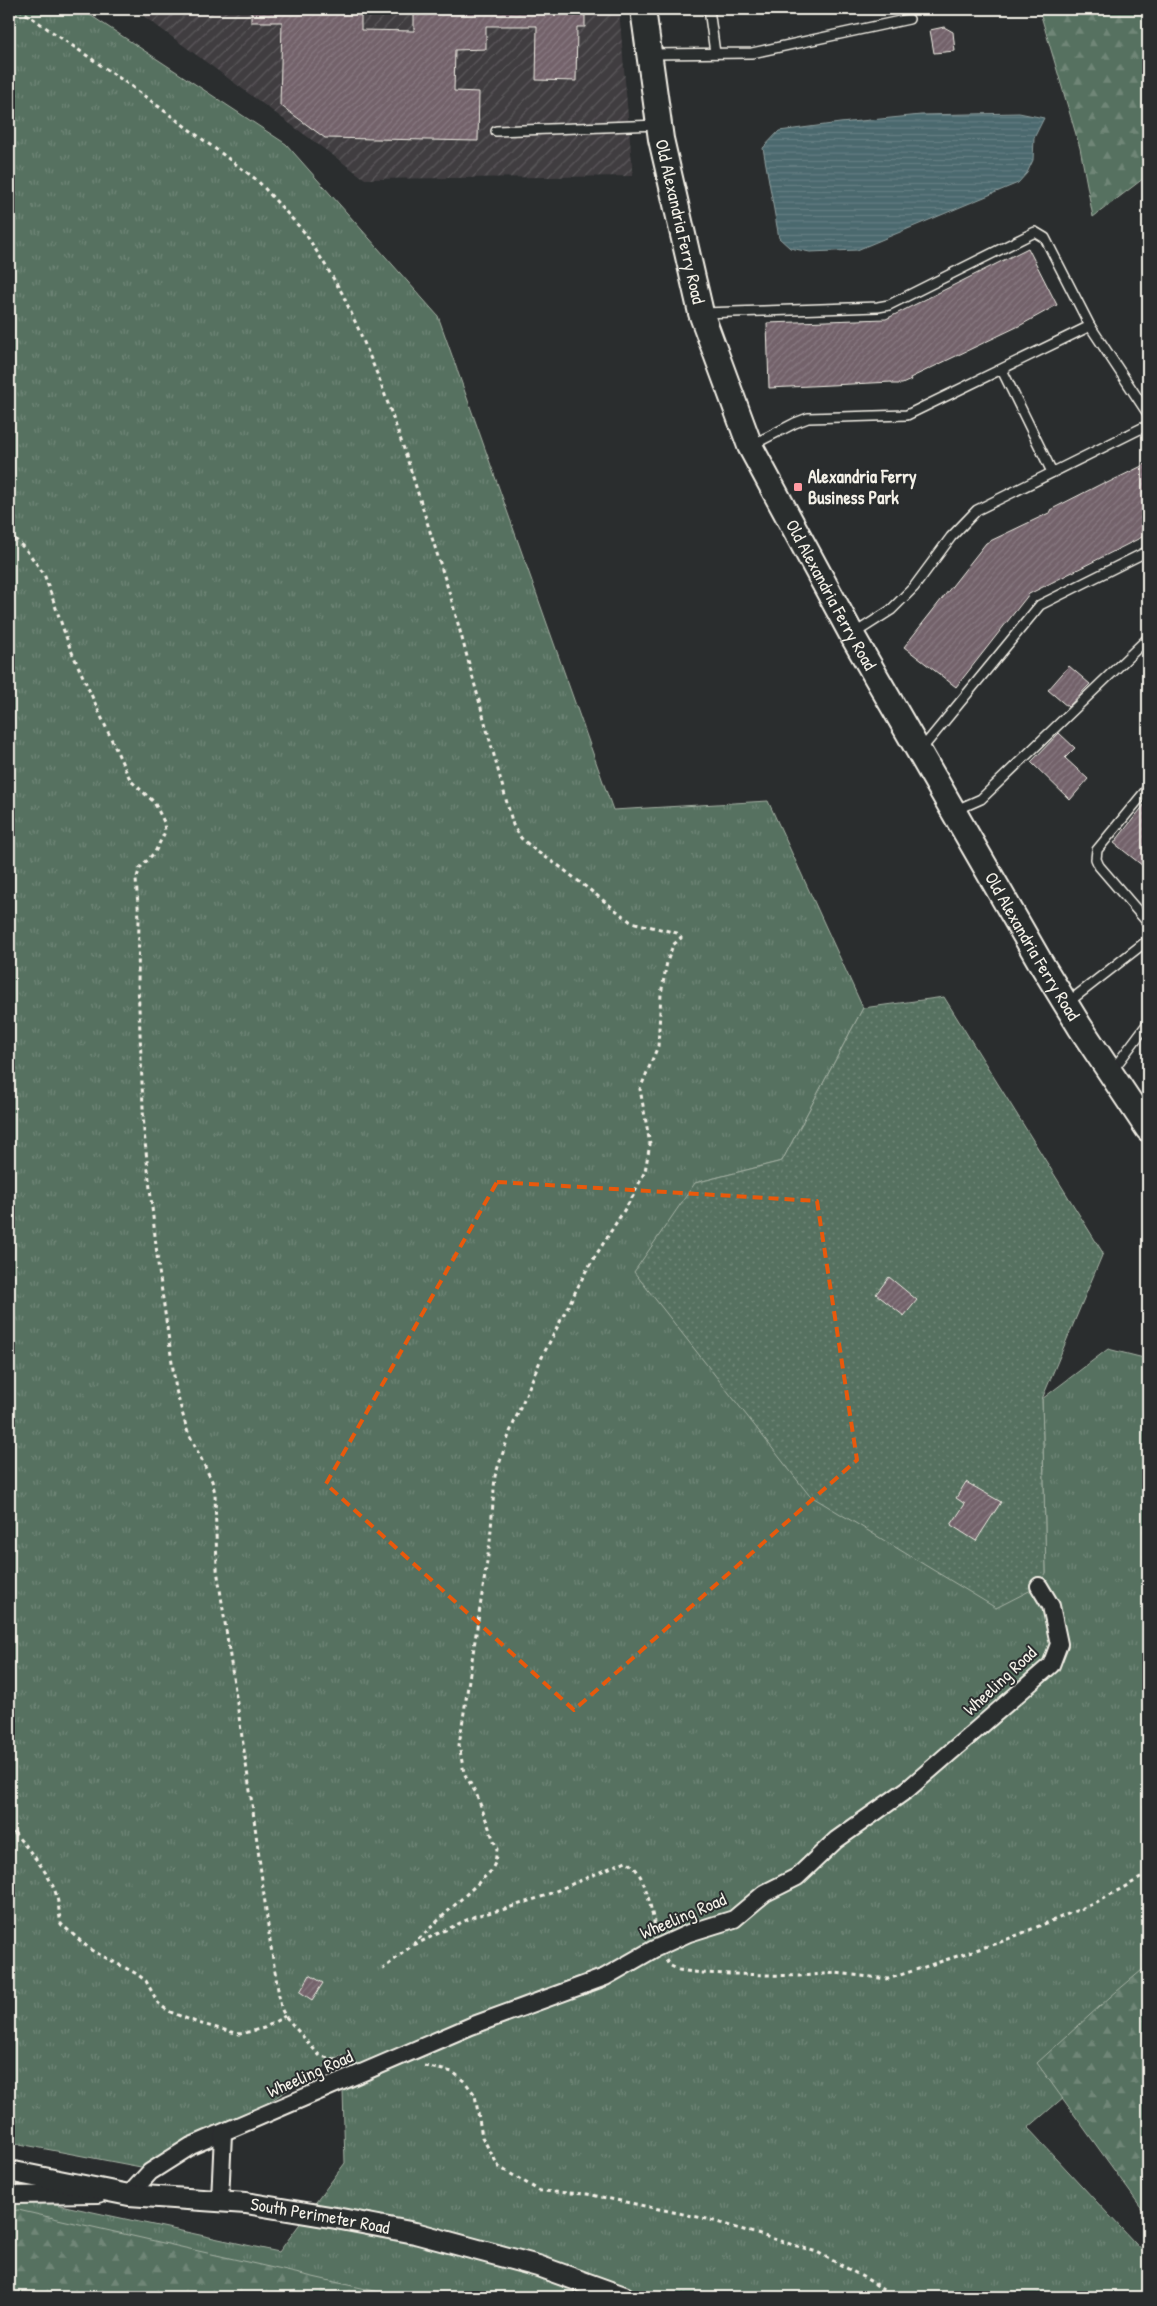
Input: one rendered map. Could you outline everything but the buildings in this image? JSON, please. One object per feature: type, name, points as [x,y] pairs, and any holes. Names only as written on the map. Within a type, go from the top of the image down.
[{"type":"main road","name":"Old Alexandria Ferry Road","points":[[643,9],[659,125],[700,313],[750,446],[852,636],[919,753],[1066,1004],[1148,1129]]},
{"type":"street","name":"Wheeling Road","points":[[124,2193],[150,2172],[191,2146],[259,2119],[306,2096],[471,2026],[605,1977],[660,1946],[689,1933],[734,1919],[765,1893],[797,1877],[836,1840],[908,1789],[1051,1665],[1059,1644],[1051,1606],[1039,1586]]},
{"type":"street","points":[[220,2200],[224,2133]]},
{"type":"street","name":"South Perimeter Road","points":[[9,2171],[124,2193],[220,2200],[336,2218],[415,2233],[538,2266],[624,2297]]},
{"type":"street","points":[[9,2195],[124,2193]]},
{"type":"lane","points":[[709,9],[715,53]]},
{"type":"lane","points":[[649,54],[752,53],[909,19]]},
{"type":"lane","points":[[496,131],[659,125]]},
{"type":"lane","points":[[700,313],[878,308],[896,301],[1034,232],[1045,238],[1090,326],[1148,414]]},
{"type":"lane","points":[[750,446],[808,418],[907,415],[1090,326]]},
{"type":"lane","points":[[1002,370],[1052,472]]},
{"type":"lane","points":[[852,636],[891,610],[914,587],[951,537],[977,510],[1148,425]]},
{"type":"lane","points":[[919,753],[1040,605],[1148,551]]},
{"type":"lane","points":[[954,810],[981,799],[1148,638]]},
{"type":"lane","points":[[1148,788],[1097,850],[1096,859],[1099,866],[1148,923]]},
{"type":"lane","points":[[1066,1004],[1148,940]]},
{"type":"lane","points":[[1110,1073],[1148,1024]]},
{"type":"path","points":[[19,9],[131,86],[237,164],[269,191],[305,233],[342,294],[380,381],[402,443],[451,598],[513,825],[521,838],[536,851],[559,866],[631,922],[676,933],[681,938],[673,945],[667,962],[661,994],[658,1046],[640,1089],[650,1144],[645,1171],[633,1196],[586,1271],[541,1359],[510,1432],[495,1476],[488,1550],[459,1746],[464,1773],[476,1793],[497,1849],[495,1863],[491,1871],[410,1947],[383,1969]]},
{"type":"path","points":[[9,533],[44,574],[70,648],[124,767],[131,781],[154,802],[164,822],[165,832],[162,842],[140,868],[136,880],[139,918],[138,983],[144,1132],[151,1211],[176,1390],[187,1430],[212,1481],[215,1493],[217,1570],[281,2008],[285,2016],[320,2056],[355,2063],[385,2063]]},
{"type":"path","points":[[9,1826],[39,1863],[50,1880],[57,1898],[61,1924],[91,1950],[137,1974],[146,1981],[158,2003],[168,2011],[217,2030],[240,2034],[264,2028],[285,2016]]},
{"type":"path","points":[[410,1947],[435,1933],[475,1916],[505,1909],[544,1896],[626,1861],[634,1866],[642,1880],[660,1946],[669,1965],[679,1970],[701,1974],[799,1976],[849,1973],[870,1978],[888,1979],[1003,1941],[1095,1903],[1148,1874]]},
{"type":"path","points":[[417,2065],[434,2066],[453,2072],[465,2082],[475,2095],[482,2137],[499,2167],[540,2191],[587,2194],[707,2219],[817,2252],[872,2282],[893,2297]]},
{"type":"highlighted area","points":[[497,1182],[817,1201],[857,1460],[574,1710],[326,1484]]},
{"type":"shaded area","points":[[134,9],[619,9],[633,176],[365,179]]},
{"type":"green space","points":[[9,9],[81,9],[286,144],[438,316],[613,810],[768,801],[863,1008],[782,1161],[695,1183],[1046,1573],[1042,1399],[1108,1349],[1148,1359],[1148,2026],[1028,2128],[1148,2257],[1148,2297],[9,2297],[9,2194],[279,2252],[345,2163],[342,2055],[162,2171],[9,2142]]},
{"type":"green space","points":[[1039,9],[1148,9],[1148,175],[1093,217],[1080,148]]},
{"type":"green space","points":[[944,997],[1103,1253],[1042,1399],[1046,1573],[1039,1586],[996,1608],[809,1495],[634,1272],[695,1183],[782,1161],[863,1008]]},
{"type":"green space","points":[[1148,1965],[1148,2217],[1037,2063]]},
{"type":"green space","points":[[18,2210],[401,2297],[9,2297],[9,2212]]},
{"type":"water","points":[[1019,113],[1044,118],[1034,138],[1033,160],[1027,173],[1018,183],[857,250],[810,252],[790,248],[779,238],[763,148],[779,131],[921,115]]},
{"type":"place","name":"Alexandria Ferry Business Park","points":[[798,487]]}]
